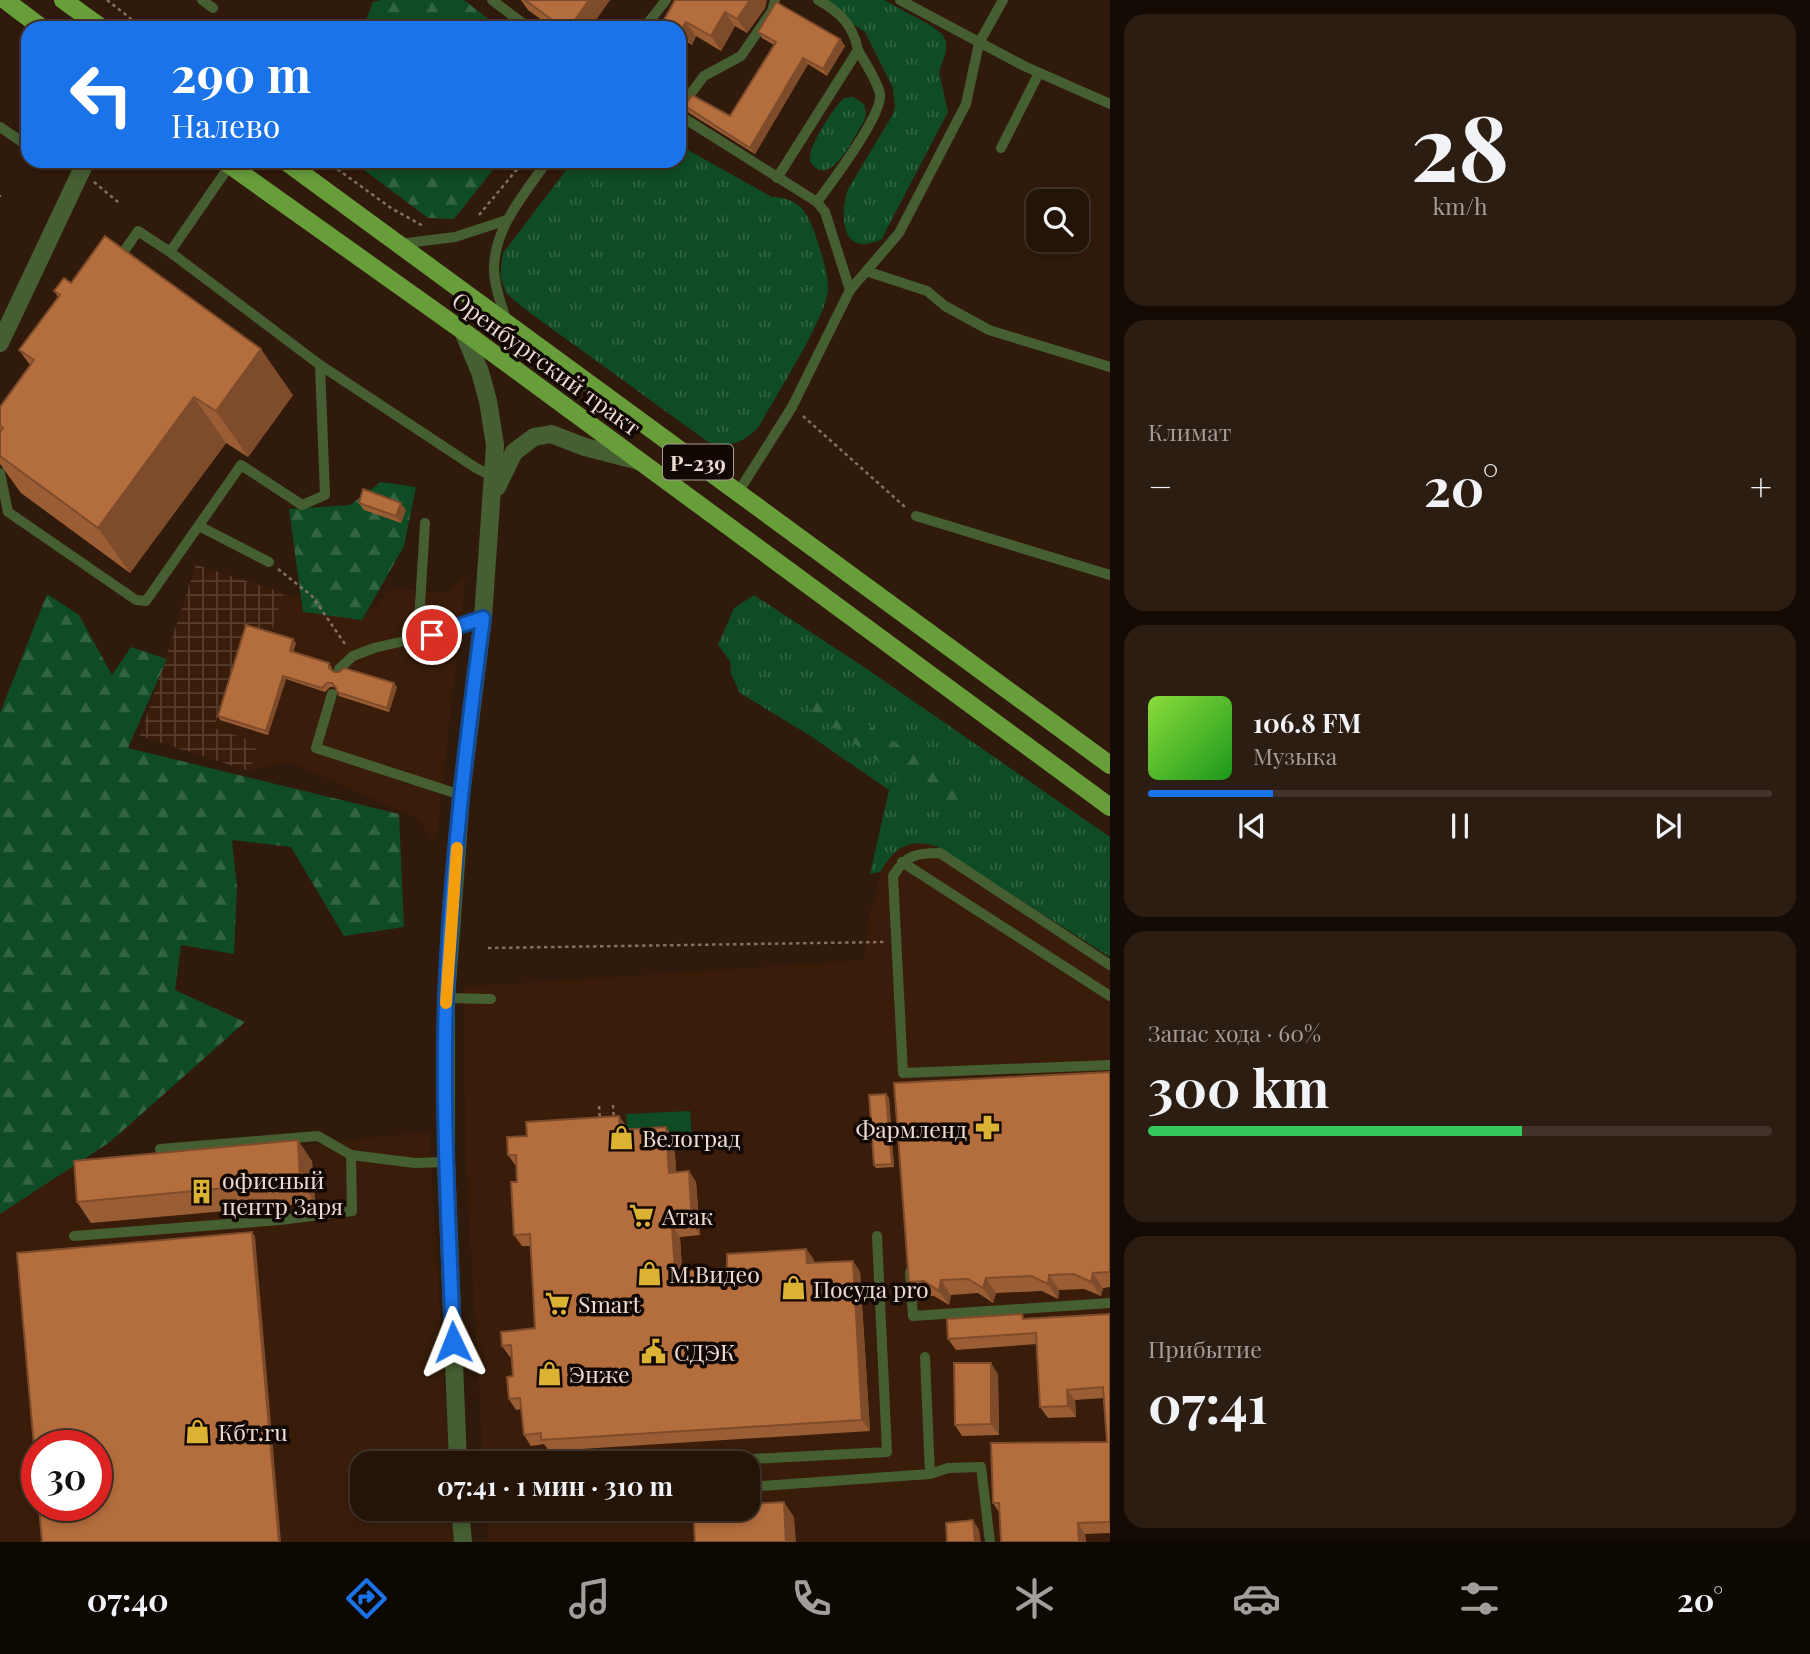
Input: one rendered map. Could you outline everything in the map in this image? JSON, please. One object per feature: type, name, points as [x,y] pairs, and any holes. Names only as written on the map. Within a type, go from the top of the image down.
[{"type":"main road","points":[[5,0],[33,21]]},
{"type":"main road","points":[[63,0],[92,21]]},
{"type":"main road","name":"Оренбургский тракт","points":[[234,168],[463,331],[1110,807]]},
{"type":"main road","name":"Оренбургский тракт","points":[[295,168],[1110,765]]},
{"type":"street","points":[[0,343],[83,168]]},
{"type":"street","points":[[458,1451],[446,1162],[446,998],[461,795],[483,618],[495,445],[480,372],[463,331]]},
{"type":"street","points":[[493,497],[514,452],[534,437],[551,434],[585,447],[639,461]]},
{"type":"street","points":[[461,1521],[463,1542]]},
{"type":"lane","points":[[202,0],[212,8]]},
{"type":"lane","points":[[492,0],[520,21]]},
{"type":"lane","points":[[686,100],[704,76],[741,56],[772,11],[775,0]]},
{"type":"lane","points":[[817,202],[847,161],[879,107],[880,94],[858,50],[852,27],[833,8],[818,0]]},
{"type":"lane","points":[[900,0],[1039,73],[1110,104]]},
{"type":"lane","points":[[739,491],[792,407],[850,290],[899,233],[966,104],[979,43],[1003,0]]},
{"type":"lane","points":[[649,21],[663,1]]},
{"type":"lane","points":[[777,177],[858,50]]},
{"type":"lane","points":[[1002,148],[1039,73]]},
{"type":"lane","points":[[686,119],[817,202],[825,212],[850,290]]},
{"type":"lane","points":[[0,127],[21,141]]},
{"type":"lane","points":[[170,251],[224,168]]},
{"type":"lane","points":[[508,325],[495,282],[494,267],[499,236],[542,168]]},
{"type":"lane","points":[[398,244],[455,237],[507,220]]},
{"type":"lane","points":[[110,271],[138,231],[170,251],[320,365],[476,468],[494,477]]},
{"type":"lane","points":[[866,271],[927,291],[945,306],[989,330],[1110,367]]},
{"type":"lane","points":[[0,473],[8,512],[136,600],[146,601],[241,465],[302,505],[325,495],[320,365]]},
{"type":"lane","points":[[916,516],[1110,575]]},
{"type":"lane","points":[[418,638],[425,523]]},
{"type":"lane","points":[[199,526],[269,562]]},
{"type":"lane","points":[[340,669],[352,656],[447,631],[483,618]]},
{"type":"lane","points":[[332,694],[316,748],[461,795]]},
{"type":"lane","points":[[1110,965],[940,853],[920,853],[902,862],[893,876],[899,1077],[1110,1065]]},
{"type":"lane","points":[[902,862],[1110,996]]},
{"type":"lane","points":[[446,998],[491,999]]},
{"type":"lane","points":[[160,1149],[318,1136],[351,1155],[415,1163],[446,1162]]},
{"type":"lane","points":[[74,1236],[280,1220],[352,1211],[351,1155]]},
{"type":"lane","points":[[760,1458],[887,1452],[877,1236]]},
{"type":"lane","points":[[909,1261],[913,1316],[1110,1303]]},
{"type":"lane","points":[[925,1357],[930,1474]]},
{"type":"lane","points":[[760,1486],[930,1474],[948,1468],[981,1467],[990,1542]]},
{"type":"path","points":[[107,0],[132,21]]},
{"type":"path","points":[[336,168],[390,208],[425,228],[434,230]]},
{"type":"path","points":[[473,219],[483,211],[518,168]]},
{"type":"path","points":[[809,422],[916,516]]},
{"type":"path","points":[[269,562],[312,596],[352,656]]},
{"type":"path","points":[[488,948],[873,942]]},
{"type":"path","points":[[612,1105],[614,1120],[624,1119]]},
{"type":"path","points":[[599,1106],[601,1129]]},
{"type":"shaded area","points":[[196,565],[284,593],[271,633],[247,626],[214,728],[258,743],[249,771],[140,736]]},
{"type":"shaded area","points":[[466,573],[436,843],[416,818],[289,762],[249,771],[258,743],[214,729],[247,626],[271,633],[284,593],[367,614],[391,589],[448,593]]},
{"type":"shaded area","points":[[909,843],[936,846],[1110,958],[1110,1542],[488,1542],[487,1521],[760,1521],[760,1451],[482,1451],[466,1163],[463,987],[864,960],[870,910],[877,893],[880,872],[892,853]]},
{"type":"shaded area","points":[[429,1132],[448,1451],[350,1451],[350,1521],[453,1521],[454,1542],[0,1542],[0,1174]]},
{"type":"green space","points":[[464,0],[491,21],[366,21],[373,2]]},
{"type":"green space","points":[[818,0],[884,0],[930,25],[942,34],[946,41],[946,52],[939,72],[948,112],[881,240],[869,243],[857,243],[847,233],[845,202],[848,189],[893,114],[893,88],[865,32]]},
{"type":"green space","points":[[853,97],[864,104],[864,121],[841,158],[825,170],[817,169],[810,161],[810,154],[817,137],[839,103],[844,98]]},
{"type":"green space","points":[[686,149],[772,197],[794,202],[799,206],[811,223],[827,274],[828,289],[810,338],[758,428],[741,441],[716,444],[708,442],[506,293],[500,276],[503,253],[568,168],[686,168]]},
{"type":"green space","points":[[361,168],[494,168],[454,219],[428,218]]},
{"type":"green space","points":[[381,482],[416,487],[404,546],[362,620],[303,612],[289,509],[350,505]]},
{"type":"green space","points":[[47,594],[79,615],[112,675],[131,647],[167,659],[128,748],[399,814],[404,927],[344,936],[291,847],[232,840],[237,887],[234,954],[181,945],[175,990],[245,1022],[110,1142],[0,1214],[0,713]]},
{"type":"green space","points":[[754,595],[864,667],[1110,837],[1110,957],[936,846],[909,844],[897,851],[880,872],[870,874],[889,790],[809,735],[740,693],[731,674],[730,661],[718,645],[734,608]]},
{"type":"green space","points":[[812,688],[972,793],[971,805],[931,802],[809,709],[807,696]]},
{"type":"green space","points":[[690,1111],[692,1137],[628,1141],[626,1114]]},
{"type":"building","points":[[525,0],[589,0],[574,21],[554,21]]},
{"type":"building","points":[[675,0],[750,0],[737,19],[725,12],[711,36],[686,21],[664,20]]},
{"type":"building","points":[[776,2],[840,39],[823,69],[803,58],[750,148],[686,104],[692,95],[730,116],[776,42],[758,32]]},
{"type":"building","points":[[105,236],[261,349],[216,411],[194,397],[98,528],[0,456],[0,432],[3,428],[0,426],[0,407],[34,360],[19,350],[60,295],[54,291],[64,278],[71,283]]},
{"type":"building","points":[[363,489],[401,503],[396,516],[359,503]]},
{"type":"building","points":[[246,625],[293,639],[290,651],[329,663],[329,668],[334,672],[344,668],[394,683],[387,708],[337,692],[332,683],[327,683],[322,688],[283,676],[266,731],[218,716]]},
{"type":"building","points":[[1110,1072],[1110,1272],[1093,1273],[1091,1282],[1074,1274],[1049,1275],[1048,1284],[1031,1276],[986,1278],[983,1288],[968,1279],[941,1280],[939,1291],[924,1281],[909,1282],[894,1083]]},
{"type":"building","points":[[886,1094],[892,1164],[874,1165],[869,1095]]},
{"type":"building","points":[[619,1116],[620,1130],[666,1127],[669,1173],[689,1171],[692,1224],[672,1226],[675,1271],[727,1268],[727,1254],[806,1249],[807,1263],[853,1261],[862,1420],[541,1440],[541,1433],[524,1435],[520,1398],[509,1399],[507,1377],[513,1376],[511,1345],[502,1346],[501,1332],[535,1328],[530,1234],[514,1235],[511,1182],[517,1182],[516,1155],[508,1155],[507,1137],[527,1136],[526,1122]]},
{"type":"building","points":[[298,1140],[300,1181],[77,1202],[74,1161]]},
{"type":"building","points":[[252,1232],[279,1542],[42,1542],[40,1521],[112,1521],[112,1430],[33,1430],[17,1253]]},
{"type":"building","points":[[1022,1314],[1023,1319],[1110,1314],[1110,1522],[1078,1523],[1079,1542],[1001,1542],[999,1503],[993,1503],[991,1443],[1107,1442],[1103,1387],[1067,1390],[1068,1406],[1040,1407],[1036,1333],[948,1339],[947,1319]]},
{"type":"building","points":[[954,1363],[991,1363],[991,1424],[955,1425]]},
{"type":"building","points":[[784,1502],[786,1542],[695,1542],[694,1521],[760,1521],[760,1503]]},
{"type":"building","points":[[973,1520],[975,1542],[947,1542],[946,1523]]},
{"type":"slow traffic","points":[[446,1003],[457,848]]},
{"type":"place","name":"Фармленд","points":[[987,1128]]},
{"type":"place","name":"Велоград","points":[[622,1137]]},
{"type":"place","name":"офисный центр Заря","points":[[202,1192]]},
{"type":"place","name":"Атак","points":[[642,1215]]},
{"type":"place","name":"М.Видео","points":[[649,1273]]},
{"type":"place","name":"Посуда pro","points":[[793,1288]]},
{"type":"place","name":"Smart","points":[[558,1303]]},
{"type":"place","name":"СДЭК","points":[[654,1351]]},
{"type":"place","name":"Энже","points":[[549,1373]]},
{"type":"place","name":"Кбт.ru","points":[[198,1431]]},
{"type":"route","points":[[432,635],[483,618],[461,795],[446,998],[446,1162],[453,1342]]}]
